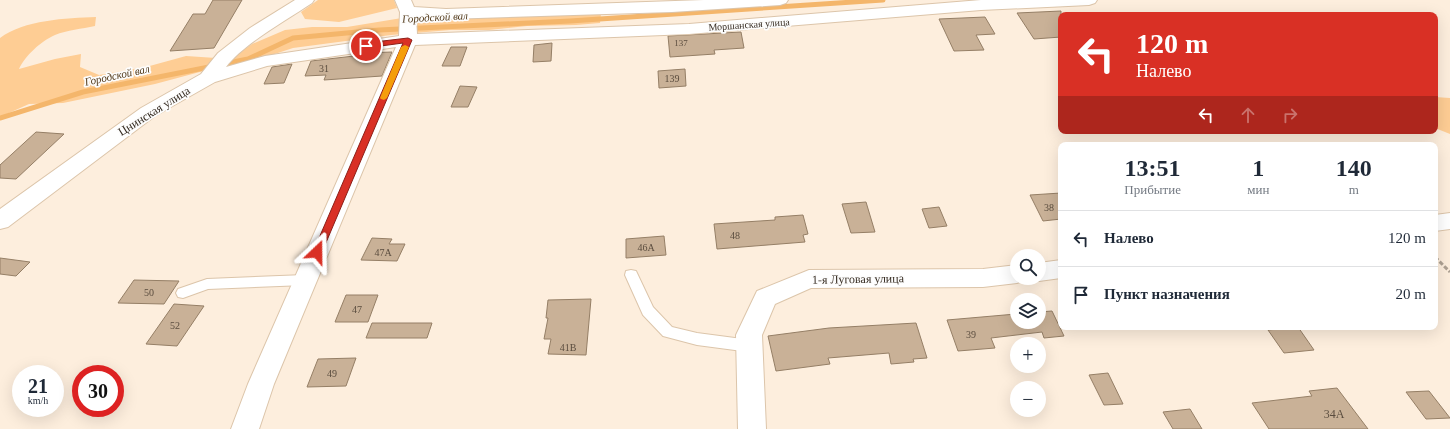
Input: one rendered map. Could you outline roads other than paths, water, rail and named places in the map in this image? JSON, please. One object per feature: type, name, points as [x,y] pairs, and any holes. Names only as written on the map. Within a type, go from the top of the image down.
[{"type":"street","name":"Цнинская улица","points":[[0,221],[148,112],[208,78],[224,57],[256,32],[306,0]]},
{"type":"street","name":"Моршанская улица","points":[[407,22],[446,14],[672,8],[780,0]]},
{"type":"street","name":"Моршанская улица","points":[[407,22],[689,29],[981,5],[1089,0]]},
{"type":"street","points":[[208,78],[407,22]]},
{"type":"street","points":[[245,429],[261,384],[305,280],[407,22]]},
{"type":"street","points":[[1438,223],[1450,221]]},
{"type":"street","points":[[1046,271],[1058,269]]},
{"type":"street","name":"1-я Луговая улица","points":[[752,429],[749,335],[766,298],[809,279],[983,278],[1010,275]]},
{"type":"lane","points":[[631,275],[648,312],[668,332],[698,339],[750,346]]},
{"type":"lane","points":[[183,293],[207,284],[305,280]]},
{"type":"waterway","name":"Городской вал","points":[[223,64],[248,59],[293,38],[379,30],[570,21],[883,0]]},
{"type":"waterway","name":"Городской вал","points":[[0,118],[83,92],[214,66]]}]
